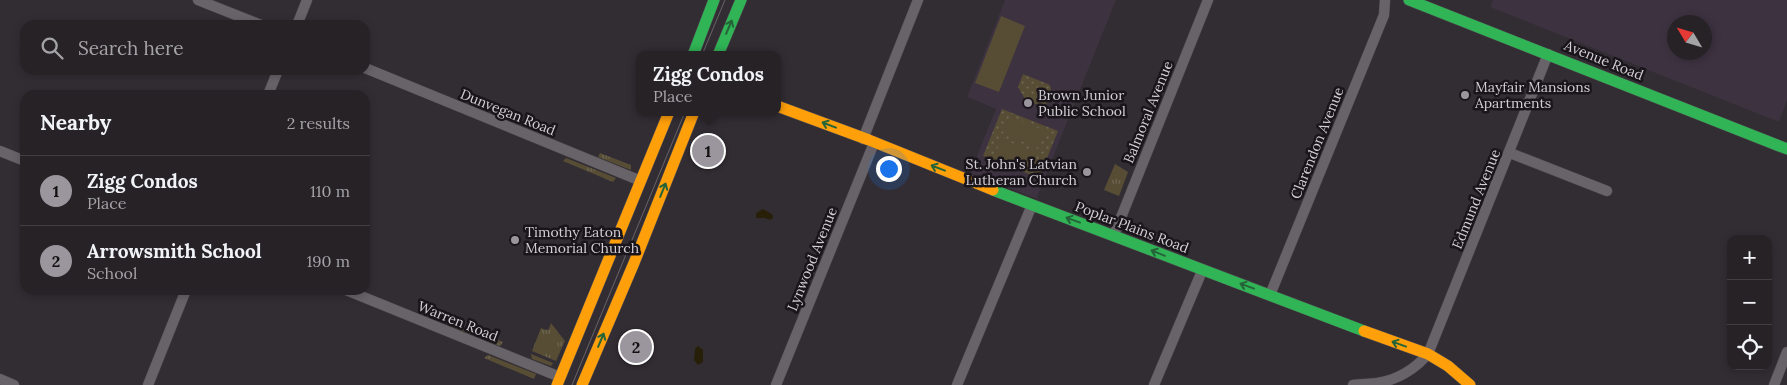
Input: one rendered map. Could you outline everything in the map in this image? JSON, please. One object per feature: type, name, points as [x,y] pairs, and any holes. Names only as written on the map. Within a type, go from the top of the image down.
[{"type":"main road","points":[[695,51],[714,0]]},
{"type":"main road","points":[[720,51],[741,0]]},
{"type":"main road","name":"Avenue Road","points":[[1409,0],[1787,149]]},
{"type":"main road","name":"Poplar Plains Road","points":[[781,108],[1114,235],[1202,271],[1428,354],[1448,366],[1470,385]]},
{"type":"main road","points":[[582,385],[622,258],[641,181],[667,116]]},
{"type":"main road","points":[[558,381],[622,258],[692,116]]},
{"type":"street","points":[[198,0],[248,20]]},
{"type":"street","points":[[299,20],[307,0]]},
{"type":"street","name":"Lynwood Avenue","points":[[776,385],[868,141],[918,0]]},
{"type":"street","name":"Balmoral Avenue","points":[[1114,235],[1208,0]]},
{"type":"street","name":"Clarendon Avenue","points":[[1270,295],[1384,15],[1385,0]]},
{"type":"street","name":"Edmund Avenue","points":[[1428,354],[1548,54]]},
{"type":"street","name":"Dunvegan Road","points":[[370,70],[641,181]]},
{"type":"street","points":[[270,90],[276,75]]},
{"type":"street","points":[[0,150],[20,159]]},
{"type":"street","points":[[1510,153],[1607,191]]},
{"type":"street","points":[[957,385],[1032,205]]},
{"type":"street","points":[[1154,385],[1202,271]]},
{"type":"street","points":[[148,385],[184,295]]},
{"type":"street","name":"Warren Road","points":[[358,295],[558,381]]},
{"type":"street","points":[[1774,385],[1787,352]]},
{"type":"street","points":[[1353,385],[1376,383],[1401,376],[1418,365],[1428,354]]},
{"type":"street","points":[[0,379],[14,385]]},
{"type":"shaded area","name":"Brown Junior Public School","points":[[1005,0],[1116,0],[1037,197],[1038,199],[970,173],[996,109],[967,97]]},
{"type":"shaded area","points":[[1493,0],[1787,0],[1787,100],[1779,122],[1490,7]]},
{"type":"shaded area","points":[[763,209],[773,215],[773,218],[770,220],[756,218],[756,213]]},
{"type":"shaded area","points":[[698,346],[703,350],[703,362],[698,365],[694,360],[695,349]]},
{"type":"green space","points":[[1001,16],[1025,26],[999,92],[975,83]]},
{"type":"green space","points":[[1023,74],[1050,85],[1053,101],[1040,106],[1025,99],[1018,87]]},
{"type":"green space","points":[[1002,109],[1058,131],[1039,178],[983,156]]},
{"type":"green space","points":[[1010,117],[1046,131],[1039,148],[1003,134]]},
{"type":"green space","points":[[1001,139],[1037,153],[1031,170],[995,156]]},
{"type":"green space","points":[[600,153],[631,165],[631,170],[598,157]]},
{"type":"green space","points":[[566,158],[616,178],[613,182],[563,161]]},
{"type":"green space","points":[[1115,164],[1128,172],[1119,196],[1104,190]]},
{"type":"green space","points":[[450,321],[473,330],[470,334],[450,326]]},
{"type":"green space","points":[[551,323],[565,341],[556,361],[532,351],[541,328],[549,329]]},
{"type":"green space","points":[[483,334],[503,342],[500,346],[482,339]]},
{"type":"green space","points":[[531,354],[553,363],[551,366],[532,359]]},
{"type":"green space","points":[[488,355],[536,374],[534,379],[484,358]]},
{"type":"tram line","points":[[704,51],[725,0]]},
{"type":"tram line","points":[[572,385],[683,116]]},
{"type":"traffic: fast","points":[[695,51],[714,0]]},
{"type":"traffic: fast","points":[[720,51],[741,0]]},
{"type":"traffic: fast","points":[[1409,0],[1787,149]]},
{"type":"traffic: fast","points":[[993,190],[1364,331]]},
{"type":"traffic: slow","points":[[781,107],[869,140],[993,190]]},
{"type":"traffic: slow","points":[[557,385],[667,116]]},
{"type":"traffic: slow","points":[[582,385],[634,263],[692,116]]},
{"type":"traffic: slow","points":[[1364,331],[1428,354],[1448,366],[1470,385]]},
{"type":"place","name":"Mayfair Mansions Apartments","points":[[1465,95]]},
{"type":"place","name":"Brown Junior Public School","points":[[1028,103]]},
{"type":"place","name":"Zigg Condos","points":[[708,151]]},
{"type":"place","name":"St. John's Latvian Lutheran Church","points":[[1087,172]]},
{"type":"place","name":"Timothy Eaton Memorial Church","points":[[515,240]]},
{"type":"place","name":"Arrowsmith School","points":[[636,347]]}]
